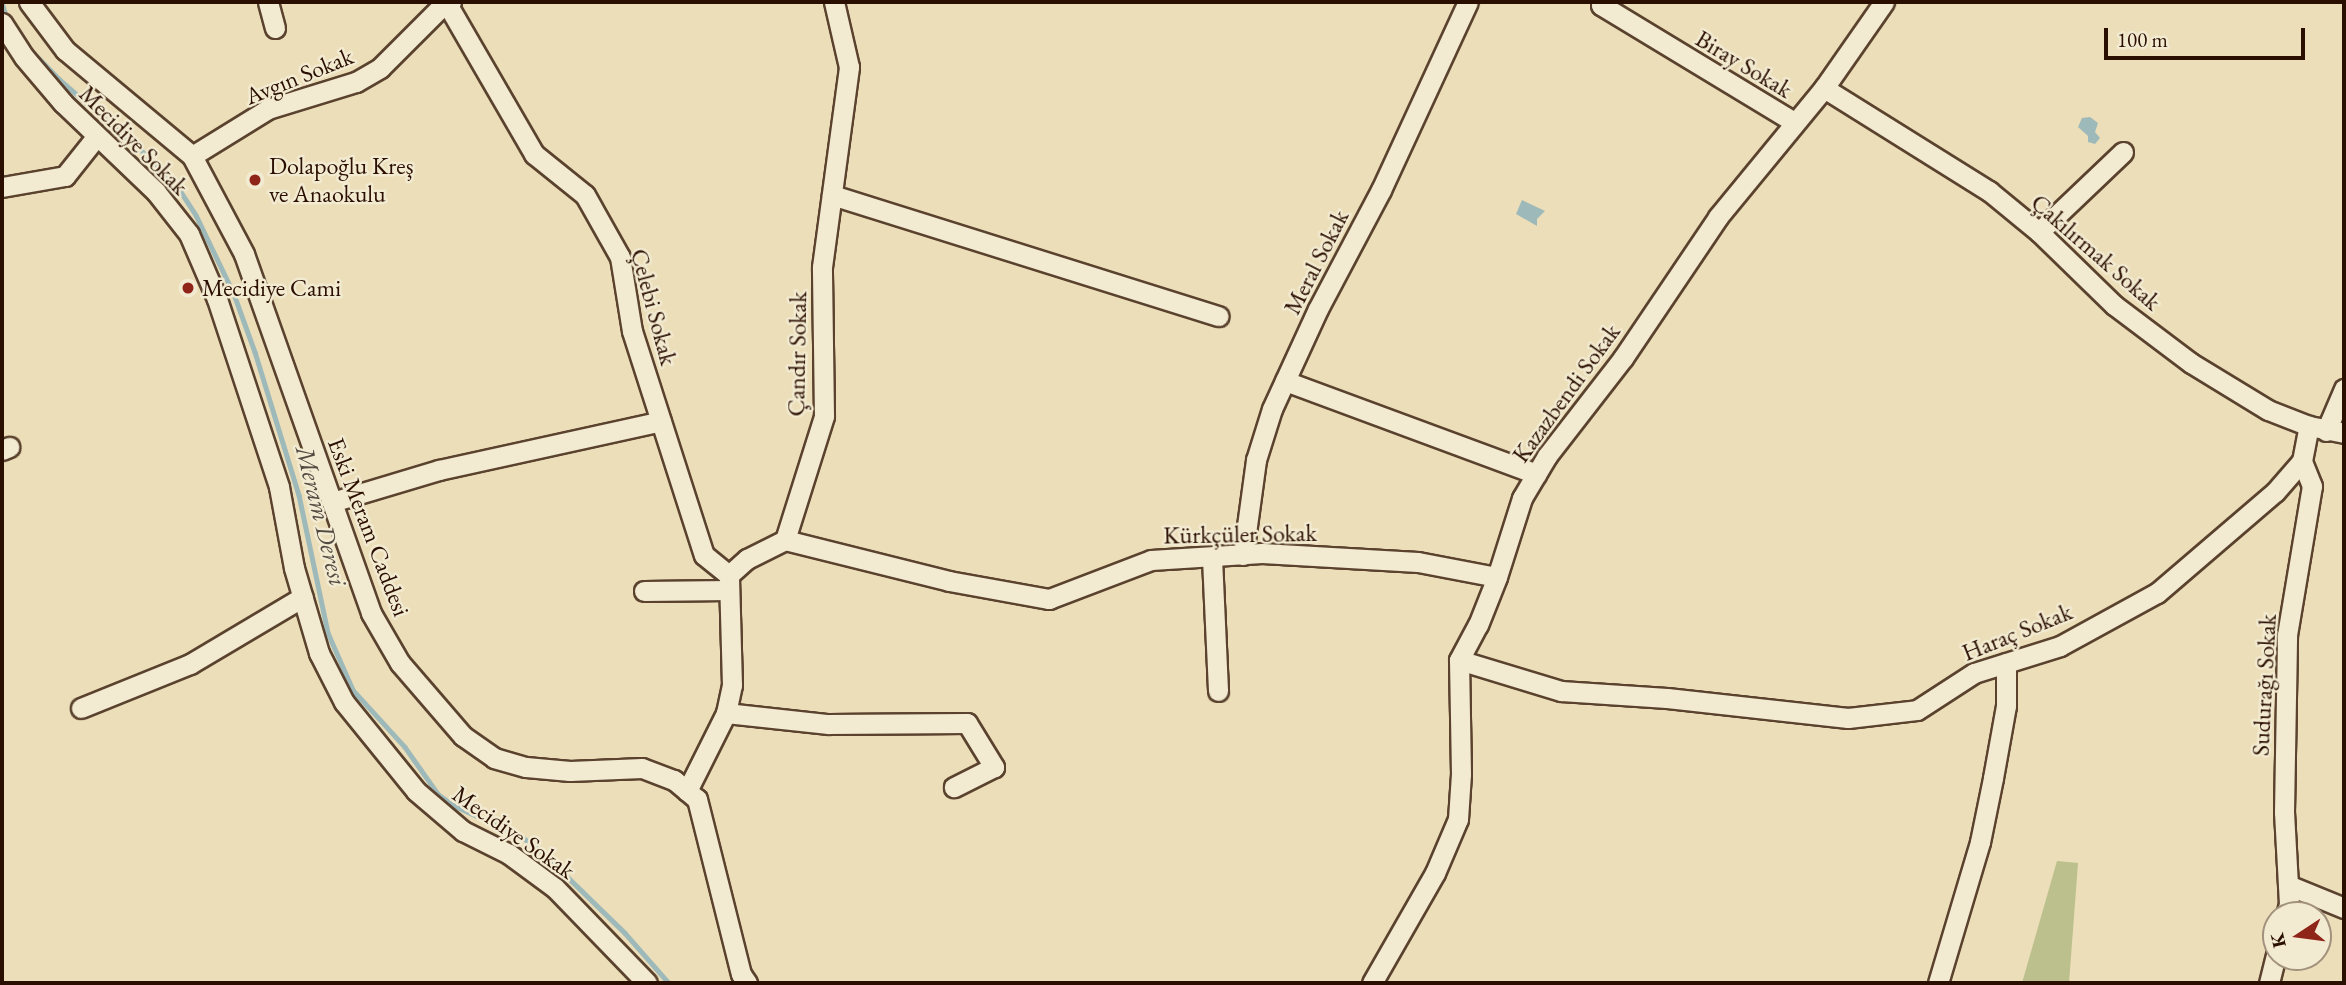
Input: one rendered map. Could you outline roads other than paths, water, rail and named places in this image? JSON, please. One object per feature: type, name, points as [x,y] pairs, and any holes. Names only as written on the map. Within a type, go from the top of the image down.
[{"type":"street","name":"Eski Meram Caddesi","points":[[29,2],[65,50],[192,156],[244,254],[371,612],[400,663],[463,736],[494,758],[526,767],[570,771],[642,768],[674,780],[697,799],[741,974],[747,983]]},
{"type":"street","points":[[268,2],[275,28]]},
{"type":"street","name":"Avgın Sokak","points":[[192,156],[268,109],[356,82],[380,68],[446,2]]},
{"type":"street","points":[[446,2],[452,2]]},
{"type":"street","name":"Çelebi Sokak","points":[[446,2],[534,154],[585,195],[620,257],[632,331],[704,555],[729,583]]},
{"type":"street","name":"Çandır Sokak","points":[[785,540],[824,416],[822,267],[849,67],[834,2]]},
{"type":"street","name":"Meral Sokak","points":[[1243,555],[1256,460],[1285,382],[1318,309],[1381,190],[1468,2]]},
{"type":"street","name":"Biray Sokak","points":[[1602,2],[1601,5],[1794,122]]},
{"type":"street","name":"Kazazbendi Sokak","points":[[1371,983],[1435,873],[1458,819],[1461,774],[1459,660],[1478,625],[1497,577],[1522,498],[1536,474],[1623,358],[1718,217],[1824,88],[1884,2]]},
{"type":"street","name":"Mecidiye Sokak","points":[[2,23],[24,57],[96,137],[156,192],[189,234],[217,299],[279,486],[294,568],[320,653],[344,702],[416,791],[463,831],[509,854],[555,888],[647,983]]},
{"type":"street","name":"Çakılırmak Sokak","points":[[1824,88],[1989,191],[2039,232],[2114,305],[2191,363],[2268,410],[2326,430]]},
{"type":"street","points":[[2,187],[65,176],[96,137]]},
{"type":"street","points":[[2039,232],[2123,152]]},
{"type":"street","points":[[832,195],[1218,316]]},
{"type":"street","points":[[1285,382],[1536,474]]},
{"type":"street","name":"Haraç Sokak","points":[[1459,660],[1561,691],[1667,698],[1848,718],[1917,710],[1973,673],[2060,646],[2157,593],[2275,492],[2326,430],[2344,389]]},
{"type":"street","points":[[332,502],[439,470],[661,421]]},
{"type":"street","name":"Sudurağı Sokak","points":[[2287,901],[2284,812],[2287,635],[2312,486],[2302,461]]},
{"type":"street","points":[[687,791],[726,713],[732,685],[729,583],[747,559],[785,540]]},
{"type":"street","name":"Kürkçüler Sokak","points":[[785,540],[949,581],[1049,599],[1151,560],[1262,553],[1418,562],[1497,577]]},
{"type":"street","points":[[1212,558],[1218,691]]},
{"type":"street","points":[[644,591],[729,583]]},
{"type":"street","points":[[81,708],[190,664],[303,597]]},
{"type":"street","points":[[1938,983],[1985,816],[2007,706],[2006,663]]},
{"type":"street","points":[[726,713],[828,724],[967,723],[994,767],[954,787]]},
{"type":"street","points":[[2288,885],[2344,908]]},
{"type":"water","points":[[2090,117],[2098,123],[2095,132],[2100,138],[2095,144],[2088,142],[2088,136],[2078,127],[2082,118]]},
{"type":"water","points":[[1522,200],[1545,211],[1537,219],[1537,226],[1516,214]]},
{"type":"waterway","name":"Meram Deresi","points":[[2,3],[7,18]]},
{"type":"waterway","name":"Meram Deresi","points":[[28,47],[59,79],[151,159],[181,192],[196,215],[234,294],[255,352],[299,495],[328,633],[353,690],[405,747],[438,794],[453,805],[522,837],[540,850],[625,933],[669,983]]},
{"type":"place","name":"Dolapoğlu Kreş ve Anaokulu","points":[[255,180]]},
{"type":"place","name":"Mecidiye Cami","points":[[188,288]]}]
